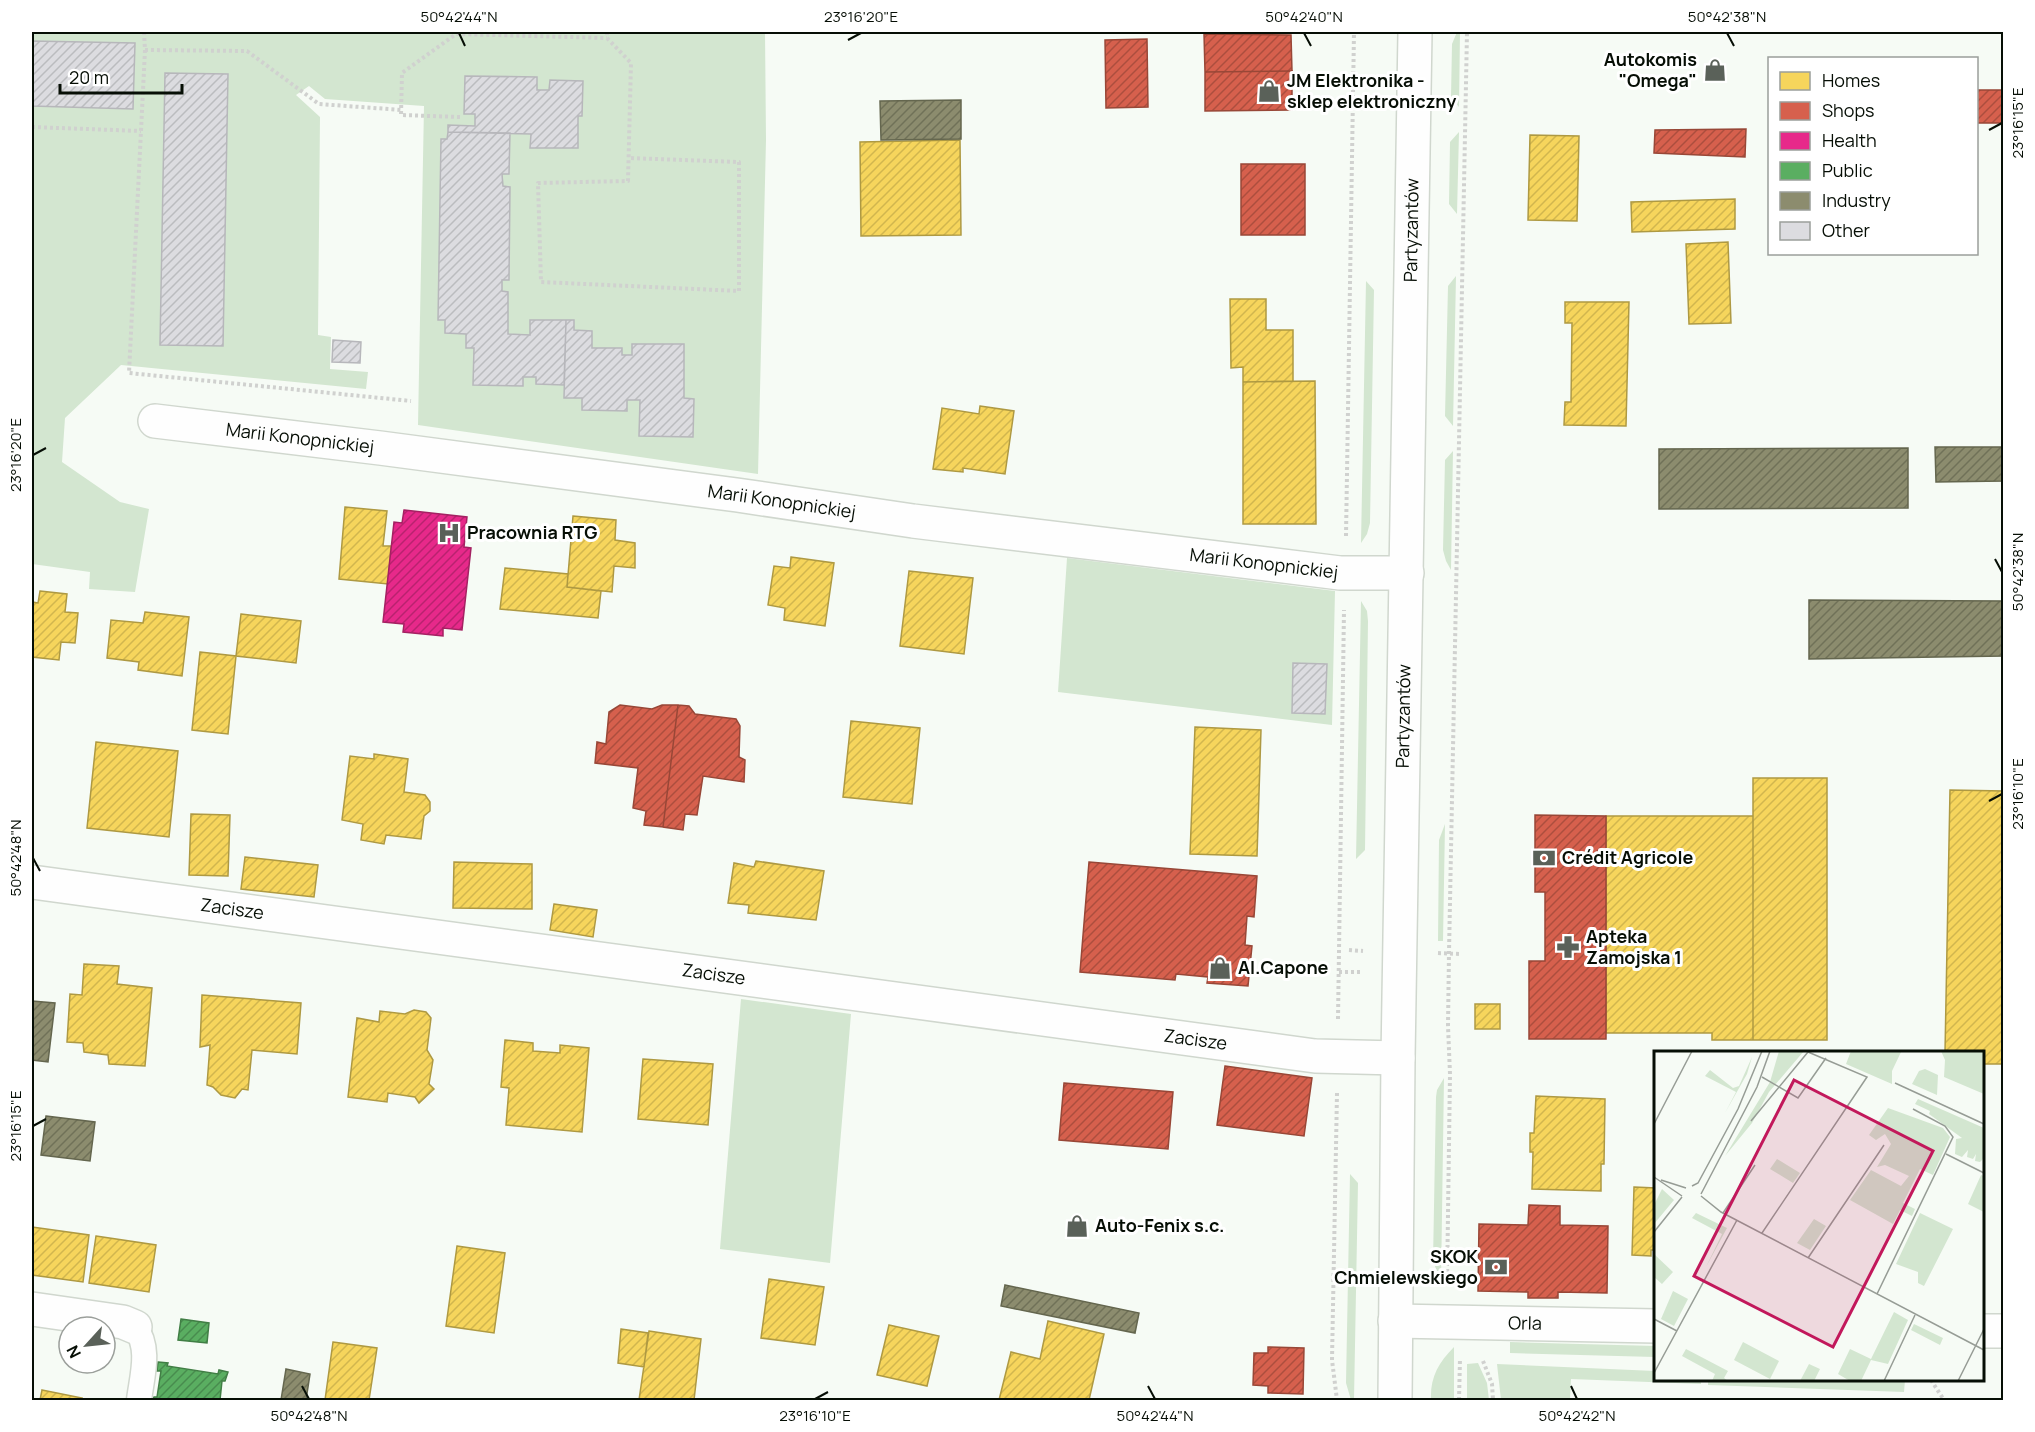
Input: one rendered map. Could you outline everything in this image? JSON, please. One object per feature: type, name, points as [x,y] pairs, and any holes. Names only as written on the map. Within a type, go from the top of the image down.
[{"type":"street","name":"Partyzantów","points":[[1395,1401],[1398,1058],[1415,32]]},
{"type":"street","name":"Marii Konopnickiej","points":[[155,421],[392,449],[913,521],[1345,573],[1407,573]]},
{"type":"street","name":"Zacisze","points":[[32,882],[1175,1038],[1315,1056],[1398,1058]]},
{"type":"street","points":[[32,1309],[123,1322],[135,1327]]},
{"type":"street","name":"Orla","points":[[1395,1321],[1654,1326]]},
{"type":"street","points":[[1984,1331],[2004,1331]]},
{"type":"lane","points":[[135,1327],[142,1336],[144,1345],[139,1401]]},
{"type":"path","points":[[144,32],[129,373],[411,401]]},
{"type":"path","points":[[607,38],[608,32]]},
{"type":"path","points":[[1337,1401],[1332,1360],[1354,32]]},
{"type":"path","points":[[1460,1401],[1460,1345],[1447,1289],[1450,1074],[1448,1026],[1467,32]]},
{"type":"path","points":[[460,117],[402,115],[402,73],[456,34],[607,38],[631,63],[628,158],[628,181],[538,183],[541,282],[739,291],[739,162],[628,158]]},
{"type":"path","points":[[145,50],[247,51],[319,104],[402,110]]},
{"type":"path","points":[[32,127],[141,130]]},
{"type":"path","points":[[1349,950],[1363,951]]},
{"type":"path","points":[[1437,953],[1461,954]]},
{"type":"path","points":[[1481,1358],[1489,1374],[1493,1401]]},
{"type":"path","points":[[1932,1381],[1944,1401]]},
{"type":"green space","points":[[32,32],[765,32],[766,140],[758,474],[418,425],[424,106],[325,99],[309,86],[296,95],[320,117],[318,335],[331,337],[330,369],[368,372],[366,389],[121,365],[65,418],[62,462],[120,502],[149,509],[135,592],[89,589],[90,572],[32,564]]},
{"type":"green space","points":[[1457,32],[1460,32],[1459,107],[1451,97],[1452,44]]},
{"type":"green space","points":[[1459,132],[1457,214],[1449,204],[1450,142]]},
{"type":"green space","points":[[1456,276],[1453,426],[1445,416],[1448,286]]},
{"type":"green space","points":[[1366,281],[1374,290],[1370,523],[1361,543]]},
{"type":"green space","points":[[1453,451],[1451,570],[1443,550],[1445,460]]},
{"type":"green space","points":[[1067,558],[1335,591],[1332,725],[1058,692]]},
{"type":"green space","points":[[1361,601],[1367,611],[1368,621],[1365,850],[1356,859]]},
{"type":"green space","points":[[1445,824],[1443,941],[1438,941],[1439,840]]},
{"type":"green space","points":[[741,999],[851,1014],[830,1263],[720,1249]]},
{"type":"green space","points":[[1444,1078],[1441,1282],[1433,1261],[1436,1097]]},
{"type":"green space","points":[[1350,1174],[1358,1183],[1354,1400],[1351,1400],[1346,1383]]},
{"type":"green space","points":[[1510,1342],[1654,1346],[1654,1357],[1510,1353]]},
{"type":"green space","points":[[1454,1347],[1454,1400],[1431,1400],[1436,1371]]},
{"type":"green space","points":[[1478,1363],[1487,1383],[1489,1400],[1467,1400],[1467,1364]]},
{"type":"green space","points":[[1497,1364],[1654,1371],[1654,1381],[1701,1381],[1701,1384],[1571,1379],[1570,1400],[1501,1400]]},
{"type":"green space","points":[[1708,1381],[1905,1381],[1904,1392],[1708,1385]]},
{"type":"building: Homes","points":[[1530,135],[1579,136],[1577,221],[1528,220]]},
{"type":"building: Homes","points":[[960,140],[961,235],[861,236],[860,142]]},
{"type":"building: Homes","points":[[1735,199],[1735,229],[1632,232],[1631,202]]},
{"type":"building: Homes","points":[[1728,242],[1731,323],[1689,324],[1686,244]]},
{"type":"building: Homes","points":[[1230,299],[1266,299],[1266,330],[1293,330],[1293,381],[1243,382],[1243,367],[1231,368]]},
{"type":"building: Homes","points":[[1565,302],[1629,302],[1626,426],[1564,425],[1565,402],[1571,402],[1572,323],[1565,323]]},
{"type":"building: Homes","points":[[1315,381],[1316,524],[1243,524],[1243,382]]},
{"type":"building: Homes","points":[[980,406],[1014,411],[1005,474],[963,468],[963,472],[933,469],[942,408],[979,414]]},
{"type":"building: Homes","points":[[345,507],[387,511],[383,546],[391,546],[388,584],[339,579]]},
{"type":"building: Homes","points":[[573,516],[616,520],[615,540],[635,543],[635,568],[614,566],[612,592],[567,587]]},
{"type":"building: Homes","points":[[791,557],[834,563],[825,626],[784,620],[785,608],[768,605],[774,566],[790,568]]},
{"type":"building: Homes","points":[[505,568],[568,574],[567,587],[601,591],[598,618],[500,609]]},
{"type":"building: Homes","points":[[909,571],[973,578],[964,654],[900,646]]},
{"type":"building: Homes","points":[[40,591],[67,594],[65,612],[78,613],[75,643],[61,642],[59,660],[32,657],[32,602],[38,603]]},
{"type":"building: Homes","points":[[145,612],[189,617],[182,676],[138,670],[139,662],[107,658],[111,620],[143,623]]},
{"type":"building: Homes","points":[[241,614],[301,621],[296,663],[236,656]]},
{"type":"building: Homes","points":[[200,652],[236,656],[228,734],[192,730]]},
{"type":"building: Homes","points":[[851,721],[920,728],[912,804],[843,797]]},
{"type":"building: Homes","points":[[1195,727],[1261,730],[1257,856],[1190,854]]},
{"type":"building: Homes","points":[[96,742],[178,751],[169,837],[87,828]]},
{"type":"building: Homes","points":[[374,754],[408,759],[404,792],[425,795],[430,802],[430,811],[424,816],[421,839],[386,835],[384,844],[361,840],[363,824],[342,820],[350,756],[374,759]]},
{"type":"building: Homes","points":[[1753,778],[1827,778],[1827,1040],[1753,1040]]},
{"type":"building: Homes","points":[[1950,790],[2004,791],[2004,1064],[1984,1064],[1984,1051],[1945,1051]]},
{"type":"building: Homes","points":[[191,814],[230,815],[228,876],[189,875]]},
{"type":"building: Homes","points":[[1606,816],[1753,816],[1753,1040],[1712,1040],[1712,1033],[1606,1033]]},
{"type":"building: Homes","points":[[245,857],[318,865],[314,897],[241,889]]},
{"type":"building: Homes","points":[[756,861],[824,871],[816,920],[748,913],[749,905],[728,903],[734,863],[754,867]]},
{"type":"building: Homes","points":[[454,862],[532,864],[532,909],[453,908]]},
{"type":"building: Homes","points":[[554,904],[597,910],[593,937],[550,930]]},
{"type":"building: Homes","points":[[84,964],[119,966],[117,984],[152,988],[145,1066],[109,1064],[108,1055],[84,1052],[83,1043],[67,1042],[70,994],[82,995]]},
{"type":"building: Homes","points":[[202,995],[301,1003],[297,1054],[252,1050],[248,1090],[242,1089],[235,1098],[221,1095],[213,1087],[207,1085],[210,1045],[200,1047]]},
{"type":"building: Homes","points":[[1475,1004],[1500,1004],[1500,1029],[1475,1029]]},
{"type":"building: Homes","points":[[414,1010],[426,1012],[431,1018],[427,1050],[433,1060],[429,1084],[434,1089],[419,1103],[415,1097],[388,1093],[387,1102],[348,1097],[357,1018],[379,1022],[380,1011],[405,1014]]},
{"type":"building: Homes","points":[[505,1040],[533,1043],[533,1051],[560,1053],[560,1045],[589,1048],[582,1132],[506,1125],[509,1088],[501,1087]]},
{"type":"building: Homes","points":[[643,1059],[713,1064],[708,1125],[638,1119]]},
{"type":"building: Homes","points":[[1536,1096],[1605,1099],[1604,1164],[1601,1164],[1601,1191],[1532,1189],[1533,1152],[1530,1152],[1530,1133],[1534,1133]]},
{"type":"building: Homes","points":[[1634,1187],[1654,1188],[1654,1250],[1651,1250],[1651,1256],[1632,1255]]},
{"type":"building: Homes","points":[[32,1227],[89,1235],[83,1282],[32,1275]]},
{"type":"building: Homes","points":[[96,1236],[156,1245],[149,1292],[89,1283]]},
{"type":"building: Homes","points":[[457,1246],[505,1253],[494,1333],[446,1326]]},
{"type":"building: Homes","points":[[769,1279],[824,1287],[815,1345],[761,1338]]},
{"type":"building: Homes","points":[[1048,1321],[1104,1334],[1089,1400],[999,1400],[1011,1352],[1040,1359]]},
{"type":"building: Homes","points":[[889,1325],[939,1336],[927,1386],[877,1375]]},
{"type":"building: Homes","points":[[621,1329],[648,1333],[644,1367],[618,1363]]},
{"type":"building: Homes","points":[[649,1331],[701,1339],[694,1400],[639,1400]]},
{"type":"building: Homes","points":[[333,1342],[377,1348],[369,1400],[325,1400]]},
{"type":"building: Homes","points":[[42,1390],[82,1398],[81,1400],[40,1400]]},
{"type":"building: Shops","points":[[1204,34],[1291,35],[1292,71],[1205,72]]},
{"type":"building: Shops","points":[[1147,39],[1148,107],[1106,108],[1105,40]]},
{"type":"building: Shops","points":[[1292,71],[1292,110],[1205,111],[1205,72]]},
{"type":"building: Shops","points":[[1978,90],[2004,90],[2004,123],[1978,123]]},
{"type":"building: Shops","points":[[1746,129],[1745,157],[1654,153],[1655,130]]},
{"type":"building: Shops","points":[[1241,164],[1305,164],[1305,235],[1241,235]]},
{"type":"building: Shops","points":[[620,705],[652,709],[662,705],[678,705],[663,827],[644,825],[646,811],[633,808],[638,768],[595,763],[597,742],[606,744],[609,712]]},
{"type":"building: Shops","points":[[678,705],[689,706],[695,714],[736,719],[740,726],[739,757],[745,760],[744,782],[703,776],[697,815],[685,814],[683,830],[663,827]]},
{"type":"building: Shops","points":[[1535,815],[1606,816],[1606,1039],[1529,1039],[1529,961],[1545,961],[1545,892],[1535,892]]},
{"type":"building: Shops","points":[[1089,862],[1257,876],[1254,917],[1247,916],[1245,945],[1252,946],[1248,986],[1207,983],[1208,977],[1176,974],[1175,980],[1080,972]]},
{"type":"building: Shops","points":[[1225,1066],[1312,1078],[1304,1136],[1217,1125]]},
{"type":"building: Shops","points":[[1064,1083],[1173,1092],[1168,1149],[1059,1140]]},
{"type":"building: Shops","points":[[1529,1205],[1560,1206],[1560,1225],[1608,1226],[1607,1293],[1558,1292],[1558,1298],[1528,1298],[1528,1292],[1478,1291],[1479,1224],[1528,1225]]},
{"type":"building: Shops","points":[[1268,1347],[1304,1348],[1303,1394],[1268,1393],[1268,1386],[1253,1385],[1254,1353],[1268,1353]]},
{"type":"building: Health","points":[[404,510],[467,517],[464,547],[471,548],[462,630],[443,628],[443,636],[403,632],[404,624],[383,622],[394,522],[402,523]]},
{"type":"building: Public","points":[[181,1319],[209,1323],[207,1343],[178,1340]]},
{"type":"building: Public","points":[[158,1362],[168,1363],[167,1366],[218,1374],[219,1370],[228,1372],[225,1381],[222,1381],[220,1400],[153,1400],[157,1397],[161,1371],[157,1371]]},
{"type":"building: Industry","points":[[961,100],[961,139],[881,140],[880,101]]},
{"type":"building: Industry","points":[[1935,447],[2004,447],[2004,481],[1936,482]]},
{"type":"building: Industry","points":[[1908,448],[1908,508],[1659,509],[1659,449]]},
{"type":"building: Industry","points":[[1809,600],[2004,601],[2004,656],[1809,659]]},
{"type":"building: Industry","points":[[32,1001],[55,1003],[48,1062],[32,1060]]},
{"type":"building: Industry","points":[[46,1116],[95,1122],[90,1161],[41,1155]]},
{"type":"building: Industry","points":[[1005,1285],[1139,1313],[1135,1333],[1001,1306]]},
{"type":"building: Industry","points":[[286,1369],[310,1374],[306,1400],[281,1400]]},
{"type":"building: Other","points":[[32,41],[135,43],[133,109],[32,106]]},
{"type":"building: Other","points":[[165,73],[228,74],[223,346],[160,345]]},
{"type":"building: Other","points":[[465,76],[537,77],[537,90],[549,90],[550,80],[583,81],[582,116],[578,116],[578,148],[530,148],[531,134],[448,132],[448,125],[475,126],[475,114],[464,114]]},
{"type":"building: Other","points":[[448,132],[510,133],[509,174],[502,174],[503,186],[510,187],[509,280],[502,280],[502,291],[508,292],[508,334],[530,335],[530,320],[566,320],[564,385],[536,384],[536,377],[523,377],[523,386],[473,385],[474,348],[466,348],[466,334],[445,333],[445,320],[438,320],[441,139],[447,139]]},
{"type":"building: Other","points":[[566,320],[574,320],[574,330],[592,331],[592,348],[622,348],[622,355],[632,355],[632,344],[684,344],[684,398],[694,399],[693,437],[639,436],[640,400],[627,400],[627,411],[582,410],[582,398],[564,398]]},
{"type":"building: Other","points":[[333,340],[361,342],[360,363],[332,362]]},
{"type":"building: Other","points":[[1293,663],[1327,664],[1325,714],[1292,713]]},
{"type":"place","name":"Autokomis \"Omega\"","points":[[1715,70]]},
{"type":"place","name":"JM Elektronika - sklep elektroniczny","points":[[1269,91]]},
{"type":"place","name":"Pracownia RTG","points":[[449,533]]},
{"type":"place","name":"Crédit Agricole","points":[[1544,858]]},
{"type":"place","name":"Apteka Zamojska 1","points":[[1568,947]]},
{"type":"place","name":"Al.Capone","points":[[1220,968]]},
{"type":"place","name":"Auto-Fenix s.c.","points":[[1077,1226]]},
{"type":"place","name":"SKOK Chmielewskiego","points":[[1496,1267]]}]
